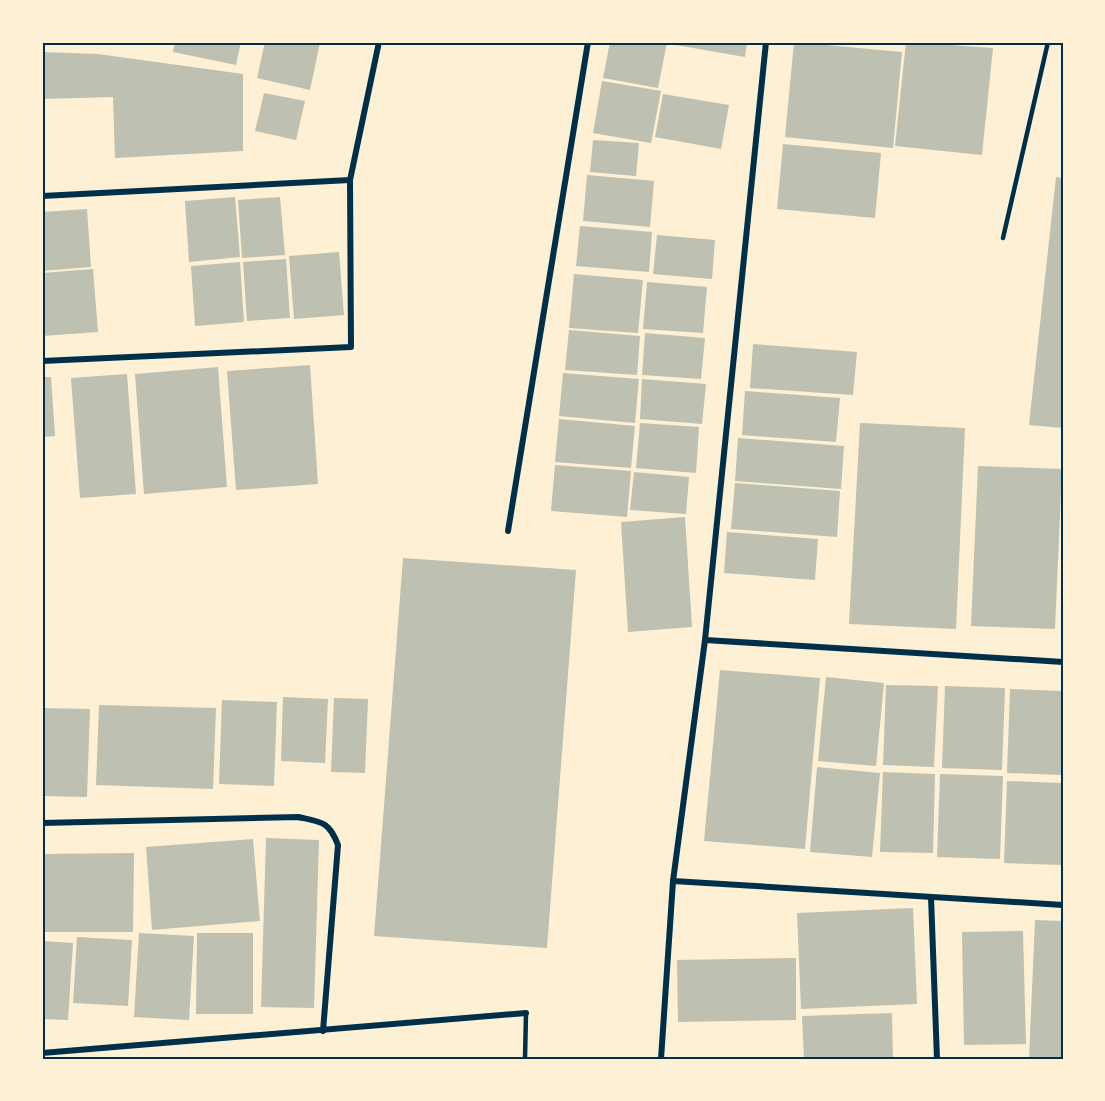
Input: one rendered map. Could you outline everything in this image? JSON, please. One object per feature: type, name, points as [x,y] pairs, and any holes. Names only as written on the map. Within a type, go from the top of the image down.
[{"type":"street","points":[[42,361],[351,347],[350,180],[379,42]]},
{"type":"street","points":[[508,531],[588,42]]},
{"type":"street","points":[[661,1059],[673,882],[705,640],[766,42]]},
{"type":"street","points":[[42,196],[350,180]]},
{"type":"street","points":[[705,640],[1063,662]]},
{"type":"street","points":[[42,824],[298,818],[322,822],[333,830],[338,845],[323,1031]]},
{"type":"street","points":[[673,882],[1063,905]]},
{"type":"street","points":[[931,897],[936,1059]]},
{"type":"street","points":[[42,1053],[526,1013]]},
{"type":"lane","points":[[1003,238],[1048,42]]},
{"type":"lane","points":[[525,1059],[526,1013]]},
{"type":"building","points":[[175,42],[241,42],[236,65],[173,52]]},
{"type":"building","points":[[265,42],[320,42],[310,90],[257,78]]},
{"type":"building","points":[[610,42],[667,42],[658,88],[603,78]]},
{"type":"building","points":[[671,42],[747,42],[745,57],[670,44]]},
{"type":"building","points":[[794,42],[902,52],[893,148],[785,137]]},
{"type":"building","points":[[906,42],[993,48],[982,155],[895,146]]},
{"type":"building","points":[[42,52],[98,54],[243,74],[243,151],[115,158],[113,97],[42,99]]},
{"type":"building","points":[[602,81],[661,91],[651,143],[593,133]]},
{"type":"building","points":[[264,93],[305,101],[296,140],[255,131]]},
{"type":"building","points":[[663,94],[729,105],[721,149],[655,137]]},
{"type":"building","points":[[593,140],[639,143],[636,176],[590,172]]},
{"type":"building","points":[[783,144],[881,153],[875,218],[777,209]]},
{"type":"building","points":[[587,175],[654,181],[650,227],[583,221]]},
{"type":"building","points":[[1056,177],[1063,178],[1063,428],[1029,425]]},
{"type":"building","points":[[235,197],[240,257],[189,262],[185,201]]},
{"type":"building","points":[[280,197],[285,255],[242,258],[238,200]]},
{"type":"building","points":[[87,209],[91,267],[42,271],[42,212]]},
{"type":"building","points":[[580,226],[652,232],[649,272],[576,266]]},
{"type":"building","points":[[657,235],[715,240],[712,279],[653,274]]},
{"type":"building","points":[[339,252],[344,315],[294,319],[289,256]]},
{"type":"building","points":[[286,259],[290,318],[247,321],[243,262]]},
{"type":"building","points":[[240,262],[244,322],[195,326],[191,266]]},
{"type":"building","points":[[93,269],[98,332],[42,336],[42,273]]},
{"type":"building","points":[[574,274],[643,280],[638,333],[569,328]]},
{"type":"building","points":[[647,282],[707,287],[703,333],[643,329]]},
{"type":"building","points":[[569,330],[640,336],[637,375],[565,370]]},
{"type":"building","points":[[645,333],[705,338],[701,379],[642,375]]},
{"type":"building","points":[[753,344],[857,352],[853,395],[750,388]]},
{"type":"building","points":[[310,365],[318,484],[236,490],[227,371]]},
{"type":"building","points":[[218,367],[227,487],[144,494],[135,374]]},
{"type":"building","points":[[563,373],[639,379],[635,423],[559,416]]},
{"type":"building","points":[[127,374],[136,494],[80,498],[71,378]]},
{"type":"building","points":[[42,377],[51,377],[55,436],[42,437]]},
{"type":"building","points":[[642,379],[706,384],[702,424],[640,419]]},
{"type":"building","points":[[745,391],[840,398],[836,442],[742,435]]},
{"type":"building","points":[[559,419],[635,426],[631,468],[555,462]]},
{"type":"building","points":[[640,423],[699,427],[696,473],[636,468]]},
{"type":"building","points":[[860,423],[965,428],[956,629],[849,624]]},
{"type":"building","points":[[738,438],[844,446],[841,489],[735,481]]},
{"type":"building","points":[[555,465],[631,471],[627,517],[551,511]]},
{"type":"building","points":[[978,466],[1062,469],[1055,629],[971,626]]},
{"type":"building","points":[[634,472],[689,477],[686,514],[630,510]]},
{"type":"building","points":[[735,483],[840,491],[837,537],[731,529]]},
{"type":"building","points":[[685,517],[692,627],[628,632],[621,522]]},
{"type":"building","points":[[727,532],[818,539],[815,580],[724,573]]},
{"type":"building","points":[[403,558],[576,570],[547,948],[374,936]]},
{"type":"building","points":[[720,670],[820,678],[805,849],[704,841]]},
{"type":"building","points":[[826,677],[884,683],[876,766],[818,761]]},
{"type":"building","points":[[886,685],[938,686],[934,767],[883,765]]},
{"type":"building","points":[[945,686],[1005,688],[1002,770],[942,768]]},
{"type":"building","points":[[1010,689],[1063,691],[1063,775],[1007,773]]},
{"type":"building","points":[[283,697],[328,699],[325,763],[281,761]]},
{"type":"building","points":[[334,698],[368,699],[365,773],[331,772]]},
{"type":"building","points":[[222,700],[277,702],[274,786],[219,784]]},
{"type":"building","points":[[99,705],[216,708],[213,789],[96,785]]},
{"type":"building","points":[[42,708],[90,709],[87,797],[42,796]]},
{"type":"building","points":[[817,767],[880,773],[872,857],[810,852]]},
{"type":"building","points":[[883,772],[935,774],[933,853],[880,852]]},
{"type":"building","points":[[940,774],[1003,776],[1000,859],[937,857]]},
{"type":"building","points":[[1007,781],[1063,783],[1063,865],[1004,863]]},
{"type":"building","points":[[266,838],[319,840],[314,1008],[261,1007]]},
{"type":"building","points":[[253,839],[260,921],[152,930],[146,847]]},
{"type":"building","points":[[134,853],[133,932],[42,932],[42,854]]},
{"type":"building","points":[[913,908],[917,1004],[801,1009],[797,913]]},
{"type":"building","points":[[1035,920],[1063,921],[1063,1059],[1029,1059]]},
{"type":"building","points":[[1023,931],[1026,1044],[964,1045],[962,932]]},
{"type":"building","points":[[139,933],[194,936],[189,1020],[134,1017]]},
{"type":"building","points":[[197,933],[253,933],[253,1014],[196,1014]]},
{"type":"building","points":[[77,937],[132,940],[128,1006],[73,1003]]},
{"type":"building","points":[[42,941],[73,943],[68,1020],[42,1019]]},
{"type":"building","points":[[796,958],[796,1020],[678,1022],[677,960]]},
{"type":"building","points":[[892,1013],[893,1059],[804,1059],[802,1016]]}]
